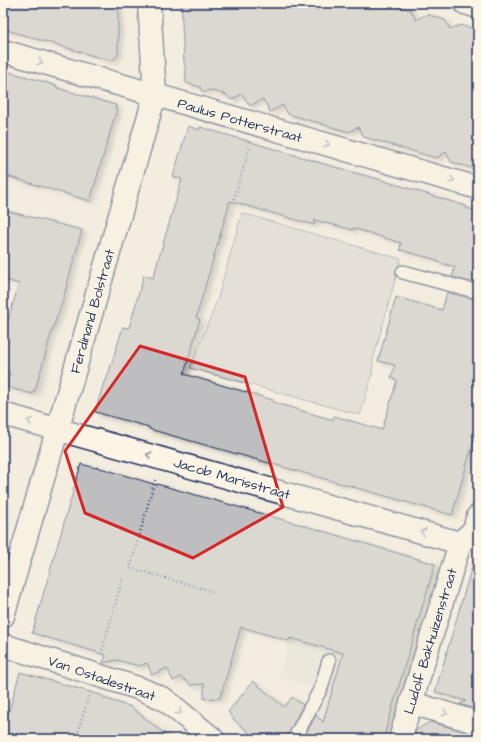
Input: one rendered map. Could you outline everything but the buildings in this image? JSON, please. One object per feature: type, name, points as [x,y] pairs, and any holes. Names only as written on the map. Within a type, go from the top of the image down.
[{"type":"street","name":"Ferdinand Bolstraat","points":[[3,616],[154,95],[149,3]]},
{"type":"street","points":[[465,3],[478,7]]},
{"type":"street","name":"Paulus Potterstraat","points":[[3,51],[478,188]]},
{"type":"street","name":"Jacob Marisstraat","points":[[3,414],[460,543]]},
{"type":"street","points":[[460,543],[474,530],[478,516]]},
{"type":"street","name":"Ludolf Bakhuizenstraat","points":[[400,739],[460,543]]},
{"type":"street","name":"Van Ostadestraat","points":[[3,645],[141,689],[164,699],[213,739]]},
{"type":"street","points":[[412,703],[478,723]]},
{"type":"lane","points":[[403,272],[478,292]]},
{"type":"lane","points":[[294,739],[321,688],[329,660]]},
{"type":"path","points":[[234,199],[256,124]]},
{"type":"path","points":[[161,458],[130,568],[215,592]]},
{"type":"highlighted area","points":[[140,346],[245,377],[283,507],[193,558],[85,513],[65,451]]},
{"type":"shaded area","points":[[242,213],[401,259],[373,360],[372,375],[360,415],[190,368],[217,301]]},
{"type":"shaded area","points":[[296,618],[367,637],[340,722],[312,713],[314,687],[279,677]]}]
